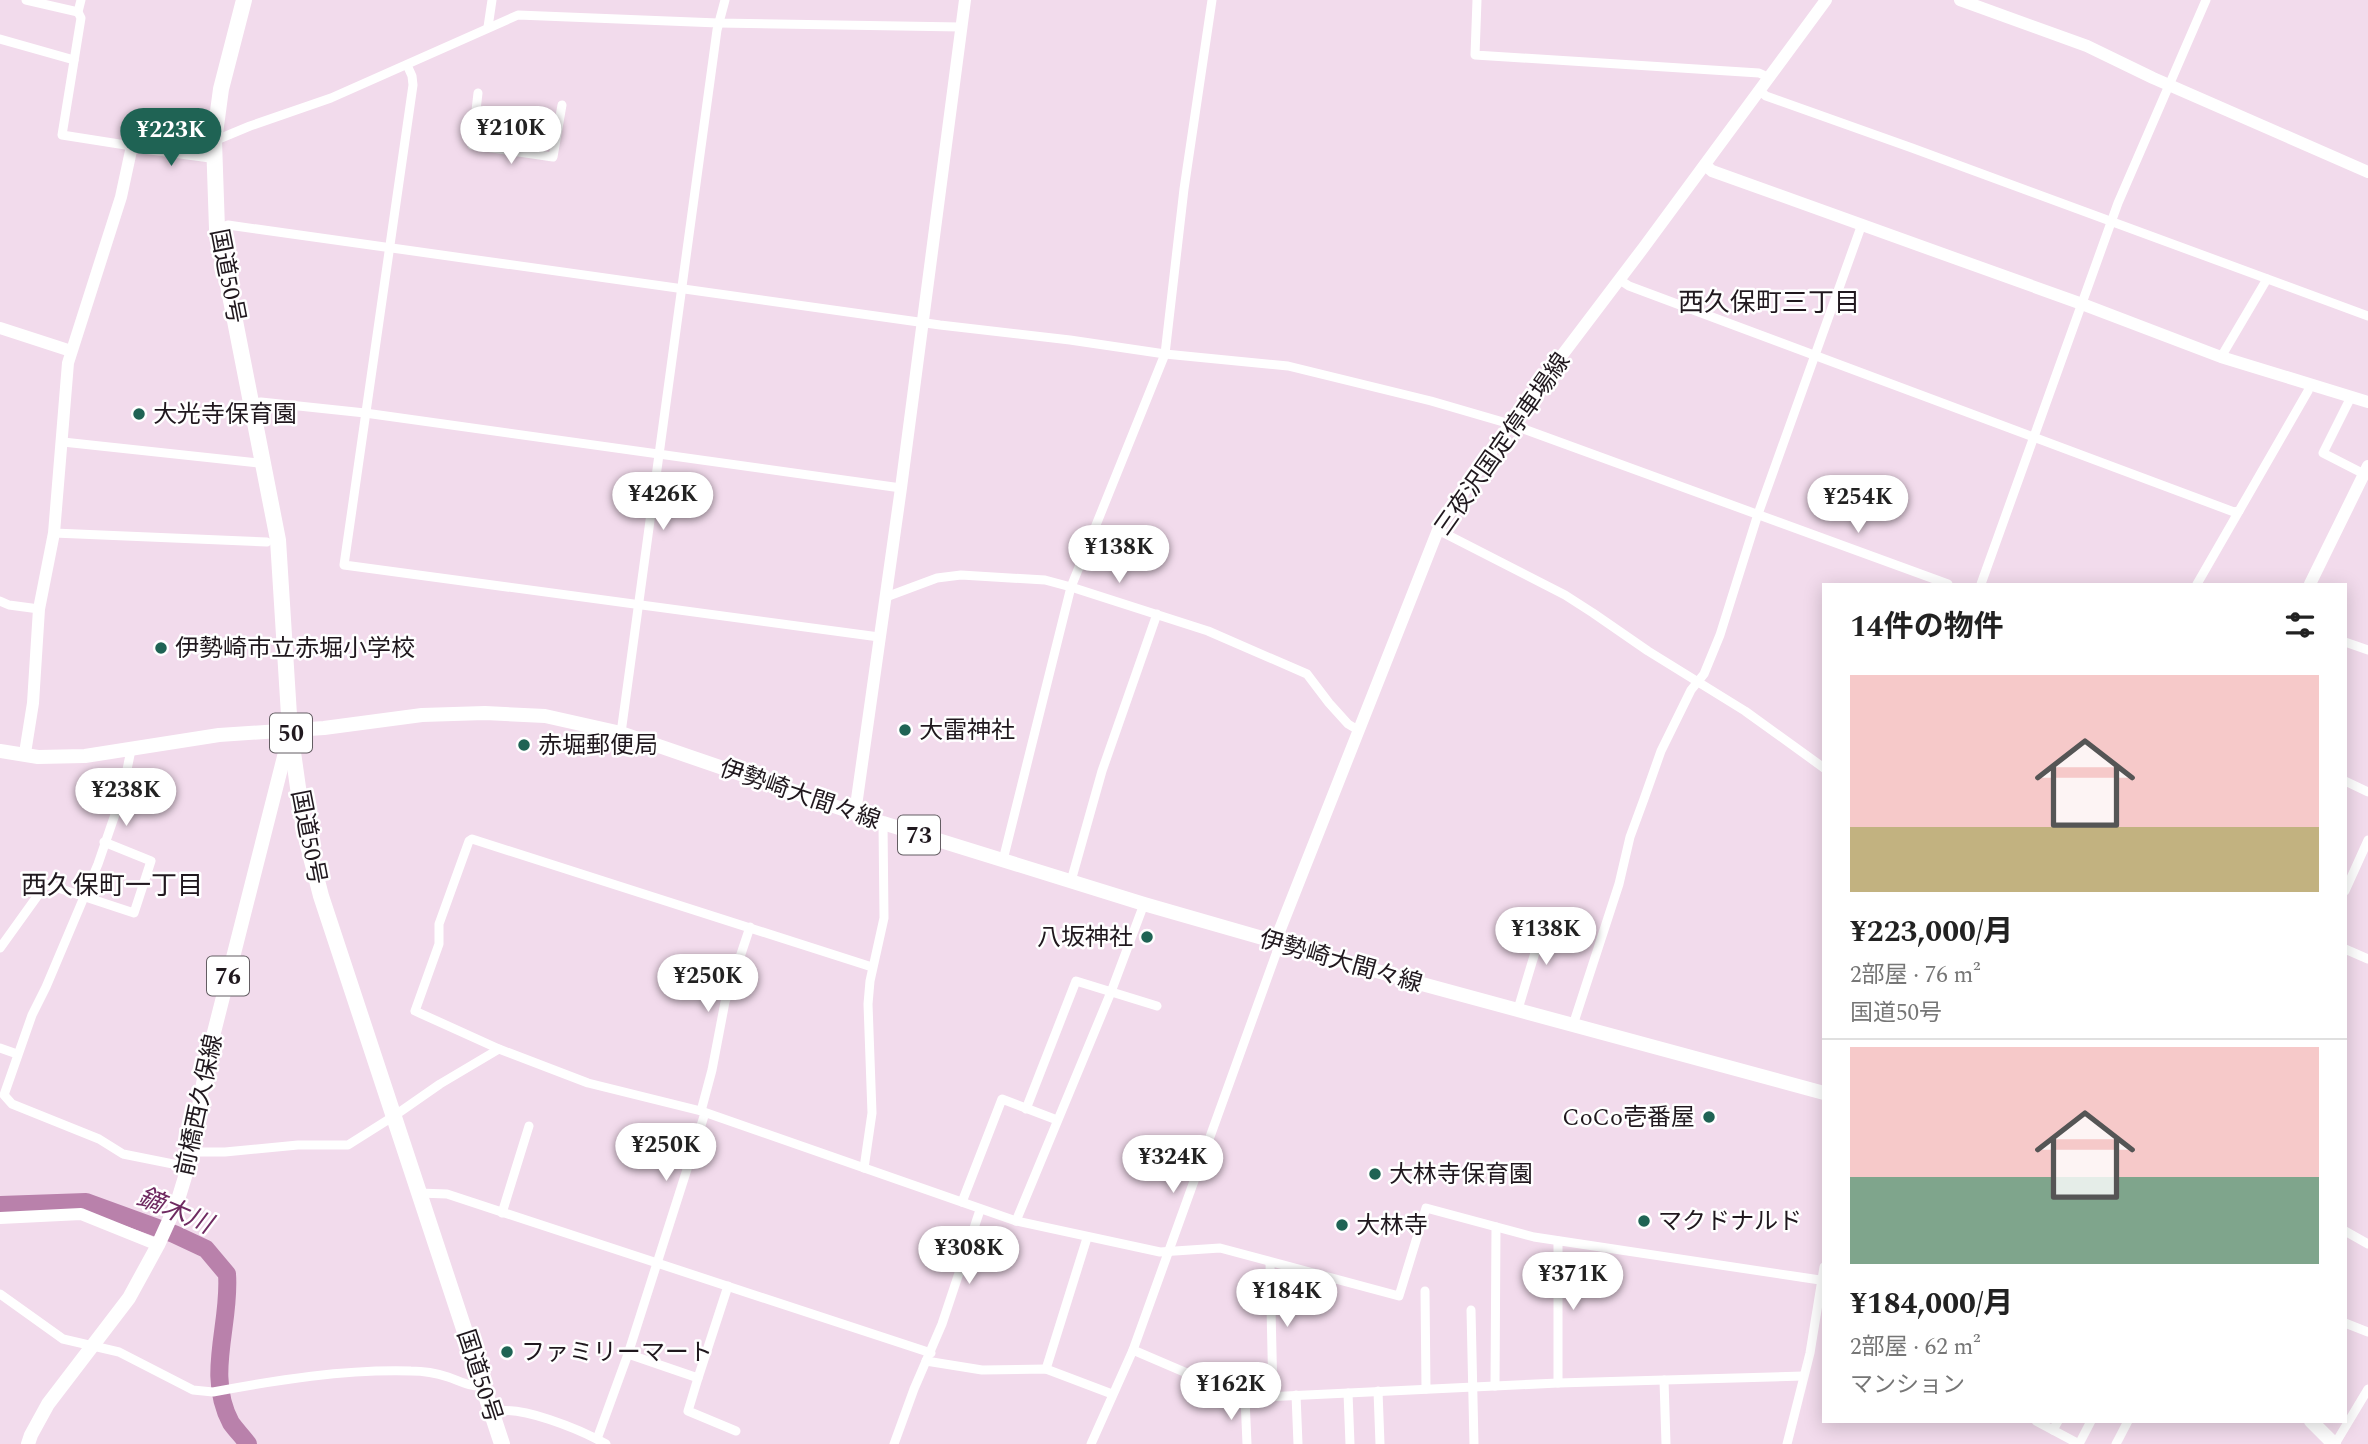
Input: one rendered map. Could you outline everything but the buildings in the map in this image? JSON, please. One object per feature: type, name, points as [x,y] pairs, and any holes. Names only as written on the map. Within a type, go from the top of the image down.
[{"type":"highway","name":"国道50号","points":[[244,0],[222,89],[214,149],[217,229],[278,540],[290,731],[300,803],[321,896],[502,1444]]},
{"type":"main road","name":"伊勢崎大間々線","points":[[0,751],[38,757],[85,756],[219,735],[290,731],[422,715],[485,713],[545,716],[621,733],[883,823],[1275,943],[1822,1092]]},
{"type":"main road","name":"前橋西久保線","points":[[28,1444],[48,1404],[129,1298],[177,1203],[190,1159],[208,1056],[290,731]]},
{"type":"main road","points":[[2313,1423],[2335,1444]]},
{"type":"street","points":[[26,0],[78,12]]},
{"type":"street","points":[[81,0],[78,12],[81,18],[62,135],[132,146],[214,149],[250,126],[331,97],[518,15],[718,23],[961,27]]},
{"type":"street","points":[[488,27],[492,0]]},
{"type":"street","points":[[621,733],[718,23],[725,0]]},
{"type":"street","points":[[855,813],[965,0]]},
{"type":"street","points":[[1003,860],[1071,587],[1165,354],[1184,189],[1212,0]]},
{"type":"street","points":[[1477,0],[1475,55],[1759,73],[1770,78]]},
{"type":"street","name":"三夜沢国定停車場線","points":[[1275,943],[1438,530],[1510,424],[1826,0]]},
{"type":"street","points":[[1960,0],[2057,34],[2368,172]]},
{"type":"street","points":[[1981,583],[2111,222],[2206,0]]},
{"type":"street","points":[[0,39],[74,60]]},
{"type":"street","points":[[407,65],[413,85],[344,565],[879,637]]},
{"type":"street","points":[[1760,91],[1766,96],[2368,316]]},
{"type":"street","points":[[478,93],[472,145],[553,157],[562,105]]},
{"type":"street","points":[[25,754],[33,703],[39,609],[54,533],[71,351],[121,197],[132,146]]},
{"type":"street","points":[[1705,165],[1713,171],[2221,357],[2368,402]]},
{"type":"street","points":[[1573,1025],[1622,874],[1630,837],[1661,751],[1692,690],[1704,674],[1720,635],[1758,514],[1863,224]]},
{"type":"street","points":[[217,229],[228,225],[923,322],[1165,354],[1288,366],[1431,401],[1510,424],[1945,583]]},
{"type":"street","points":[[1620,279],[1629,286],[1816,357],[2234,512],[2239,510]]},
{"type":"street","points":[[2221,357],[2267,279]]},
{"type":"street","points":[[0,328],[71,351]]},
{"type":"street","points":[[2198,583],[2310,384]]},
{"type":"street","points":[[2310,583],[2366,470],[2323,453],[2351,397]]},
{"type":"street","points":[[252,403],[365,413],[901,488]]},
{"type":"street","points":[[63,442],[258,463]]},
{"type":"street","points":[[1438,530],[1565,595],[1745,711],[1822,767]]},
{"type":"street","points":[[54,533],[267,542]]},
{"type":"street","points":[[886,597],[937,578],[961,575],[1045,580],[1071,587],[1208,631],[1307,674],[1348,724],[1358,730]]},
{"type":"street","points":[[0,601],[9,605],[39,609]]},
{"type":"street","points":[[1071,881],[1102,771],[1157,614]]},
{"type":"street","points":[[2347,643],[2368,650]]},
{"type":"street","points":[[131,750],[122,794],[85,898],[4,1090],[8,1101],[99,1139],[123,1154],[190,1159],[225,1152],[298,1145],[340,1146],[348,1145],[440,1084],[499,1049]]},
{"type":"street","points":[[2347,782],[2368,792]]},
{"type":"street","points":[[864,1168],[872,1113],[868,1004],[872,967],[884,918],[883,823]]},
{"type":"street","points":[[872,967],[472,839],[439,924],[439,944],[415,1011],[499,1049],[608,1089],[703,1112],[1016,1222],[1087,1238],[1167,1252],[1220,1248],[1399,1296],[1426,1208],[1558,1241],[1820,1280]]},
{"type":"street","points":[[2347,887],[2368,840]]},
{"type":"street","points":[[0,948],[46,884],[134,913],[151,861],[104,842]]},
{"type":"street","points":[[1016,1222],[1111,992],[1144,904]]},
{"type":"street","points":[[1518,1009],[1546,916]]},
{"type":"street","points":[[492,1413],[502,1410],[517,1412],[564,1424],[602,1442],[703,1112],[725,1002],[750,927]]},
{"type":"street","points":[[1091,1444],[1133,1350],[1276,954],[1278,947],[1275,943]]},
{"type":"street","points":[[2347,950],[2368,959]]},
{"type":"street","points":[[1026,1109],[1076,981],[1157,1006]]},
{"type":"street","points":[[0,1048],[17,1054]]},
{"type":"street","points":[[962,1202],[1002,1099],[1057,1120]]},
{"type":"street","points":[[502,1213],[529,1126]]},
{"type":"street","points":[[419,1193],[447,1194],[728,1286],[929,1357],[982,1370],[1046,1369],[1112,1394]]},
{"type":"street","points":[[894,1444],[929,1357],[980,1210]]},
{"type":"street","points":[[0,1218],[81,1214],[159,1242]]},
{"type":"street","points":[[1495,1386],[1496,1227]]},
{"type":"street","points":[[2347,1232],[2368,1244]]},
{"type":"street","points":[[1046,1369],[1087,1238]]},
{"type":"street","points":[[1558,1241],[1558,1382]]},
{"type":"street","points":[[1270,1263],[1273,1396]]},
{"type":"street","points":[[1787,1444],[1820,1309],[1822,1274]]},
{"type":"street","points":[[728,1286],[688,1411],[736,1430]]},
{"type":"street","points":[[1425,1291],[1426,1389]]},
{"type":"street","points":[[0,1294],[55,1335],[119,1352],[193,1390],[213,1392],[339,1375],[392,1371],[428,1372],[472,1386],[483,1385]]},
{"type":"street","points":[[1471,1310],[1474,1444]]},
{"type":"street","points":[[2347,1324],[2368,1332]]},
{"type":"street","points":[[1133,1350],[1245,1398],[1558,1382],[1803,1376]]},
{"type":"street","points":[[628,1354],[698,1378]]},
{"type":"street","points":[[1664,1380],[1666,1444]]},
{"type":"street","points":[[2335,1444],[2368,1389]]},
{"type":"street","points":[[1378,1391],[1380,1444]]},
{"type":"street","points":[[1348,1393],[1350,1444]]},
{"type":"street","points":[[1296,1395],[1298,1444]]},
{"type":"street","points":[[1245,1398],[1247,1444]]},
{"type":"street","points":[[2040,1423],[2079,1444],[2090,1423]]},
{"type":"street","points":[[2053,1430],[2057,1423]]},
{"type":"street","points":[[2116,1444],[2127,1423]]},
{"type":"waterway","name":"鏑木川","points":[[0,1205],[86,1202],[174,1234],[206,1249],[227,1274],[226,1312],[219,1368],[220,1386],[231,1423],[248,1444]]},
{"type":"place","name":"大光寺保育園","points":[[139,414]]},
{"type":"place","name":"伊勢崎市立赤堀小学校","points":[[161,648]]},
{"type":"place","name":"大雷神社","points":[[905,730]]},
{"type":"place","name":"赤堀郵便局","points":[[524,745]]},
{"type":"place","name":"八坂神社","points":[[1147,937]]},
{"type":"place","name":"CoCo壱番屋","points":[[1709,1117]]},
{"type":"place","name":"大林寺保育園","points":[[1375,1174]]},
{"type":"place","name":"マクドナルド","points":[[1644,1221]]},
{"type":"place","name":"大林寺","points":[[1342,1225]]},
{"type":"place","name":"ファミリーマート","points":[[507,1352]]},
{"type":"district","name":"西久保町三丁目","points":[[1769,302]]},
{"type":"district","name":"西久保町一丁目","points":[[112,885]]}]
